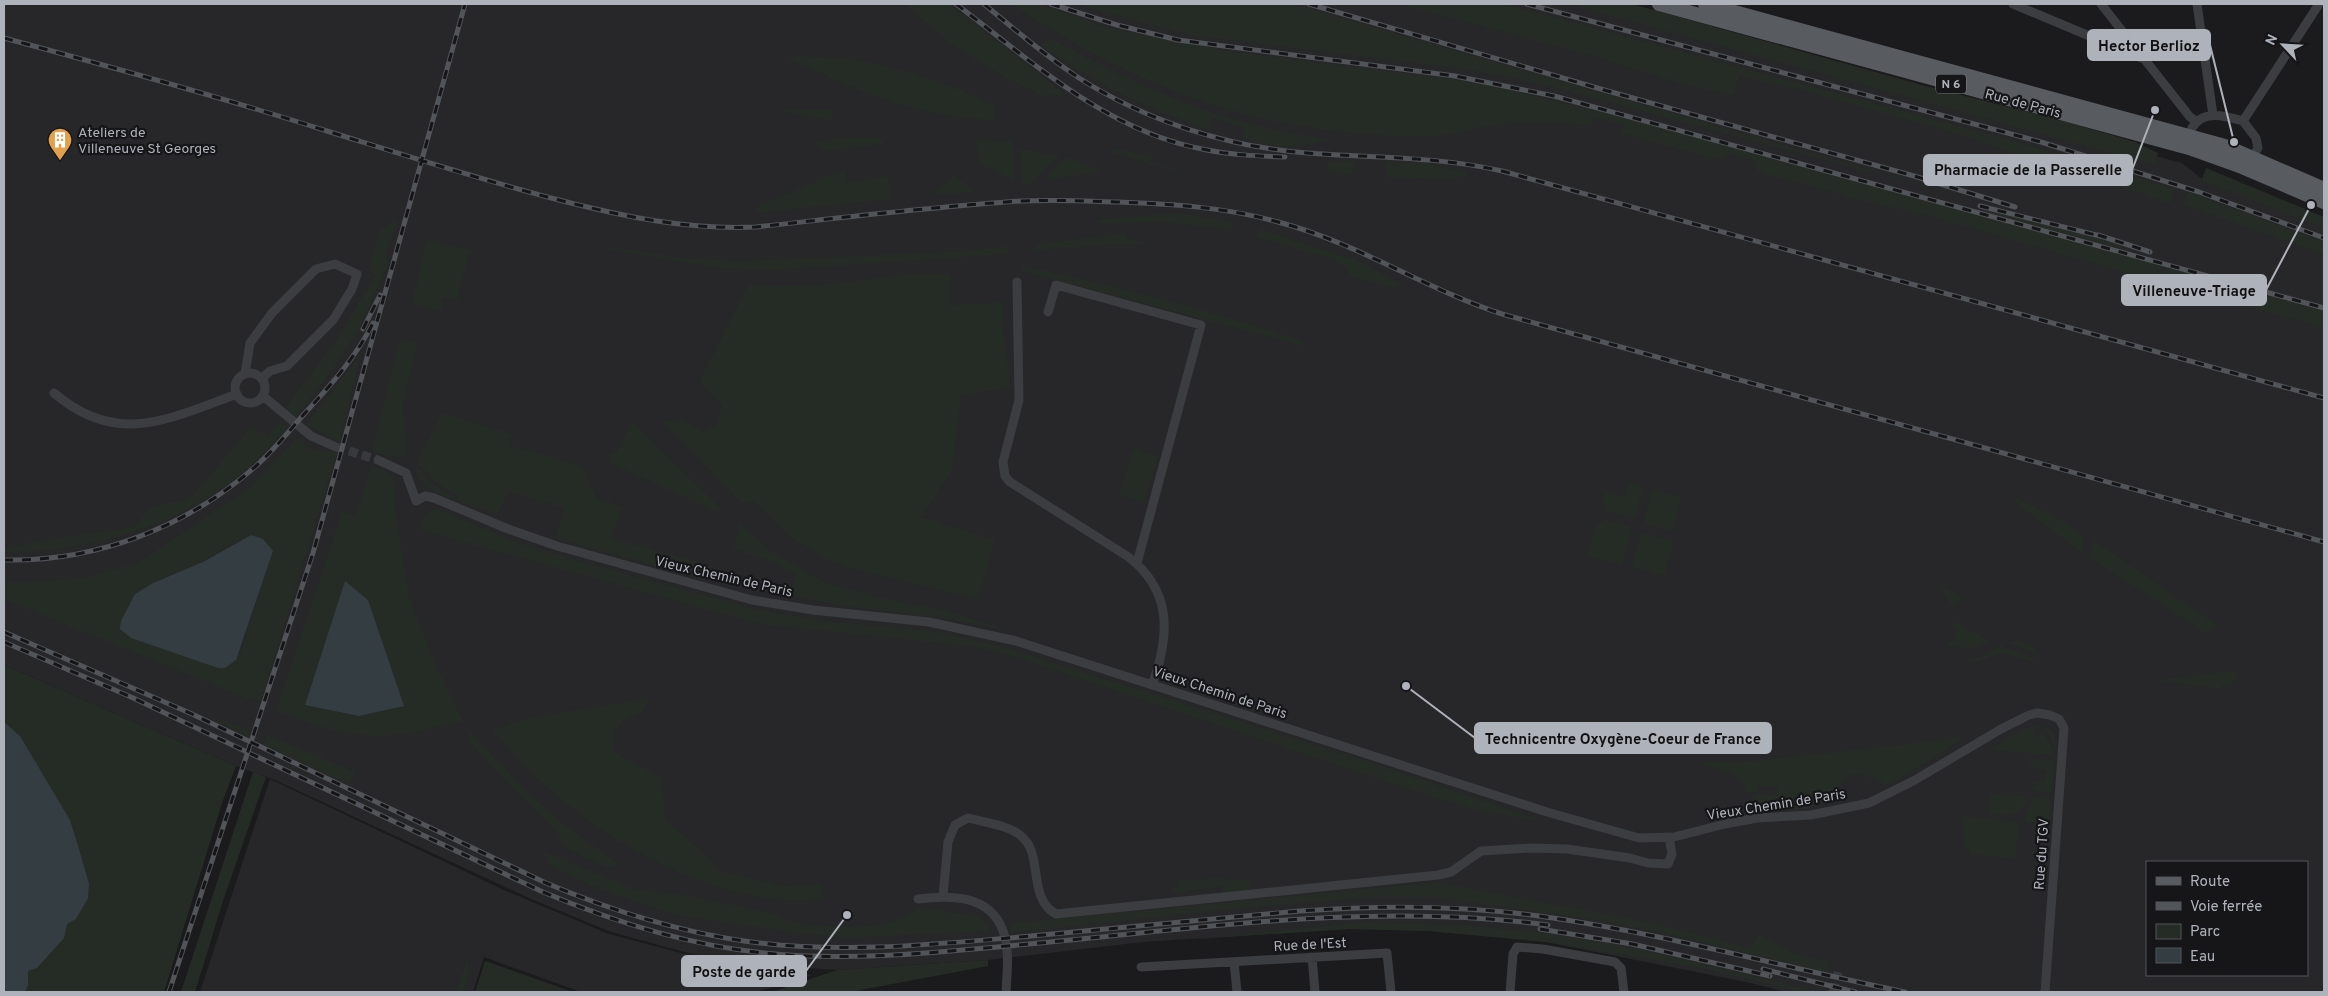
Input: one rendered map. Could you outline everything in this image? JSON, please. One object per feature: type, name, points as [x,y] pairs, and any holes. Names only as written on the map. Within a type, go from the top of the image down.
[{"type":"main road","name":"Rue de Paris","points":[[1659,4],[2189,142],[2225,146],[2323,187]]},
{"type":"main road","name":"Rue de Paris","points":[[1705,4],[2189,142],[2324,202]]},
{"type":"street","points":[[2013,4],[2146,60]]},
{"type":"street","points":[[2101,4],[2190,117],[2196,121]]},
{"type":"street","points":[[2197,4],[2213,115]]},
{"type":"street","points":[[2243,120],[2319,4]]},
{"type":"street","points":[[2196,121],[2213,115],[2243,120],[2256,138],[2258,150],[2254,158],[2242,167]]},
{"type":"street","points":[[2189,142],[2196,121]]},
{"type":"street","points":[[244,374],[253,373],[262,378],[265,387],[263,396],[251,403],[242,400],[237,394],[236,382],[244,374],[250,344],[272,313],[316,269],[335,264],[357,274],[352,289],[333,320],[287,366],[270,372],[262,378]]},
{"type":"street","points":[[1017,282],[1019,390],[1017,408],[1003,462],[1005,476],[1016,486],[1137,563],[1155,589],[1166,618],[1162,653],[1152,685]]},
{"type":"street","points":[[1048,312],[1056,285],[1201,325],[1137,563]]},
{"type":"street","points":[[54,393],[73,407],[100,421],[133,424],[164,420],[237,394]]},
{"type":"street","points":[[263,396],[311,436],[336,447]]},
{"type":"street","name":"Vieux Chemin de Paris","points":[[378,460],[406,473],[416,501],[425,496],[434,498],[493,524],[557,546],[752,600],[813,610],[929,622],[974,630],[1041,648],[1605,830],[1639,838],[1669,837],[1739,821],[1811,815],[1870,803],[1915,780],[2001,729],[2029,715],[2044,714],[2060,719]]},
{"type":"street","name":"Rue du TGV","points":[[2045,992],[2064,728],[2060,719]]},
{"type":"street","points":[[943,896],[948,842],[955,825],[968,818],[1014,831],[1022,836],[1030,849],[1043,902],[1056,914],[1438,875],[1451,872],[1481,851],[1531,848],[1567,849],[1630,858],[1648,863],[1668,864],[1672,854],[1669,837]]},
{"type":"street","points":[[918,899],[943,896],[969,899],[985,907],[997,919],[1005,937],[1006,992]]},
{"type":"street","points":[[1510,992],[1513,954],[1517,947],[1591,957],[1619,964],[1622,972],[1624,992]]},
{"type":"street","name":"Rue de l'Est","points":[[1141,968],[1387,953],[1390,992]]},
{"type":"street","points":[[1312,957],[1315,992]]},
{"type":"street","points":[[1234,962],[1237,992]]},
{"type":"shaded area","points":[[4,4],[1584,4],[2182,163],[2202,179],[2324,226],[2324,992],[1786,992],[1746,982],[1546,942],[1429,931],[1349,929],[1143,942],[988,960],[837,970],[779,966],[692,954],[611,932],[531,899],[275,780],[236,766],[4,665]]},
{"type":"shaded area","points":[[270,779],[506,891],[609,934],[692,956],[811,975],[756,992],[581,992],[484,957],[473,992],[200,992]]},
{"type":"green space","points":[[905,4],[949,4],[1066,95],[1042,96],[1003,76],[950,43]]},
{"type":"green space","points":[[1012,4],[1039,4],[1109,28],[1226,51],[1460,80],[1506,89],[1630,119],[2162,265],[2159,282],[1940,219],[1853,198],[1757,171],[1757,162],[1728,153],[1723,161],[1620,133],[1626,125],[1595,118],[1591,125],[1514,123],[1443,135],[1416,137],[1354,133],[1307,127],[1262,118],[1218,106],[1175,91],[1133,73],[1092,53]]},
{"type":"green space","points":[[1077,4],[1293,4],[1985,203],[1560,89],[1501,75],[1198,36],[1150,25]]},
{"type":"green space","points":[[1400,4],[1505,4],[2029,145],[2174,189],[2170,204],[2062,166],[2015,154],[1975,139],[1805,91],[1739,76],[1734,95],[1679,83],[1593,56]]},
{"type":"green space","points":[[1569,4],[1632,4],[1922,85],[2060,120],[2135,142],[2158,153],[2155,165]]},
{"type":"green space","points":[[1051,38],[1117,73],[1186,103],[1257,126],[1331,140],[1307,145],[1276,146],[1242,138],[1245,128],[1212,118],[1208,129],[1163,113],[1101,83],[1041,45]]},
{"type":"green space","points":[[792,56],[853,59],[930,79],[963,91],[995,106],[994,120],[955,117],[895,102],[856,88],[788,59]]},
{"type":"green space","points":[[777,110],[832,110],[833,121]]},
{"type":"green space","points":[[839,138],[880,138],[883,144],[826,151],[813,143]]},
{"type":"green space","points":[[976,140],[1013,141],[1014,181],[978,162]]},
{"type":"green space","points":[[1112,148],[1152,156],[1151,162],[1202,176],[1160,167],[1111,152]]},
{"type":"green space","points":[[1020,149],[1060,156],[1023,187]]},
{"type":"green space","points":[[1067,157],[1103,171],[1049,180],[1049,172]]},
{"type":"green space","points":[[1327,161],[1356,161],[1352,175],[1328,171]]},
{"type":"green space","points":[[1386,161],[1431,164],[1466,172],[1467,176],[1441,179],[1386,177]]},
{"type":"green space","points":[[2206,168],[2324,217],[2324,228],[2203,181]]},
{"type":"green space","points":[[845,169],[847,183],[888,176],[890,199],[757,213],[756,207]]},
{"type":"green space","points":[[954,175],[976,192],[932,195]]},
{"type":"green space","points":[[2188,192],[2324,242],[2324,254],[2184,205]]},
{"type":"green space","points":[[1986,210],[2078,232],[2122,246],[2122,249],[1985,212]]},
{"type":"green space","points":[[1159,214],[1186,214],[1233,222],[1233,229],[1156,222],[1100,224],[1096,220]]},
{"type":"green space","points":[[398,219],[386,253],[388,265],[357,333],[332,370],[296,417],[285,408],[339,336],[376,275],[369,270],[380,230]]},
{"type":"green space","points":[[1260,229],[1348,258],[1350,256],[1399,283],[1395,288],[1351,277],[1345,266],[1331,259],[1257,237]]},
{"type":"green space","points":[[1127,233],[1126,238],[1151,244],[1067,247],[1030,252],[1039,244]]},
{"type":"green space","points":[[427,241],[470,250],[457,300],[441,297],[441,312],[412,303]]},
{"type":"green space","points":[[606,246],[682,258],[742,261],[968,251],[1010,246],[1007,254],[774,270],[718,268],[604,248]]},
{"type":"green space","points":[[1022,266],[1128,290],[1199,309],[1303,341],[1304,346],[1022,271]]},
{"type":"green space","points":[[2166,267],[2324,311],[2324,327],[2162,283]]},
{"type":"green space","points":[[918,273],[950,275],[950,305],[1003,302],[1002,325],[1011,387],[961,395],[952,471],[921,517],[995,540],[978,599],[850,568],[827,559],[790,537],[755,502],[743,503],[738,499],[663,422],[682,419],[704,432],[716,425],[722,406],[699,382],[748,285],[812,285]]},
{"type":"green space","points":[[400,339],[417,343],[403,406],[407,453],[400,458],[372,452]]},
{"type":"green space","points":[[361,354],[340,442],[306,425]]},
{"type":"green space","points":[[442,413],[512,434],[509,445],[582,466],[596,497],[622,507],[611,538],[713,566],[705,580],[555,538],[565,508],[508,492],[497,514],[460,502],[458,495],[434,482],[425,470],[416,463]]},
{"type":"green space","points":[[281,421],[287,428],[256,461],[235,479],[210,496],[156,524],[97,542],[67,548],[6,553],[4,549],[36,541],[134,527],[151,507],[189,499],[251,427],[267,436]]},
{"type":"green space","points":[[632,422],[725,512],[713,510],[610,463],[608,456],[617,452]]},
{"type":"green space","points":[[298,437],[309,448],[337,453],[261,701],[246,698],[4,599],[4,582],[14,583],[83,578],[138,563],[247,490]],"holes":[[[241,539],[273,551],[240,654],[135,594],[153,583],[203,562]]]},
{"type":"green space","points":[[1133,449],[1158,456],[1144,502],[1119,495]]},
{"type":"green space","points":[[415,466],[423,472],[432,484],[454,497],[455,501],[424,484],[416,473]]},
{"type":"green space","points":[[371,467],[383,469],[393,478],[395,510],[409,597],[434,661],[463,721],[404,734],[370,736],[328,729],[276,711],[342,511],[356,516]]},
{"type":"green space","points":[[1628,482],[1643,487],[1636,514],[1629,517],[1606,511],[1605,506],[1602,504],[1606,491],[1624,496]]},
{"type":"green space","points":[[1652,489],[1682,498],[1673,528],[1669,531],[1646,524],[1644,519]]},
{"type":"green space","points":[[2015,497],[2056,517],[2084,536],[2081,552],[2017,504]]},
{"type":"green space","points":[[436,508],[518,543],[760,610],[824,621],[932,631],[1000,646],[1375,764],[1546,822],[1485,812],[1432,797],[1009,655],[970,646],[760,624],[420,530],[425,516]]},
{"type":"green space","points":[[1604,519],[1629,526],[1631,530],[1622,564],[1587,556],[1597,523],[1601,523]]},
{"type":"green space","points":[[739,522],[770,551],[822,581],[876,597],[944,610],[1014,632],[950,619],[842,606],[792,596],[795,573],[771,561],[734,549]]},
{"type":"green space","points":[[1641,532],[1674,541],[1662,584],[1663,576],[1632,567]]},
{"type":"green space","points":[[2093,540],[2216,624],[2207,634],[2089,557]]},
{"type":"green space","points":[[1938,584],[1963,597],[1953,607]]},
{"type":"green space","points":[[1954,621],[1990,641],[1974,649],[1947,646],[1948,641],[1953,642],[1957,628],[1952,627]]},
{"type":"green space","points":[[2018,641],[2031,645],[2039,654],[2007,642]]},
{"type":"green space","points":[[1999,646],[2039,660],[2028,660],[2002,653],[1979,661],[1965,660],[1980,657]]},
{"type":"green space","points":[[4,665],[236,766],[222,803],[164,992],[4,992]]},
{"type":"green space","points":[[2221,672],[2238,672],[2232,686],[2224,684],[2221,689],[2162,681],[2137,683]]},
{"type":"green space","points":[[651,698],[642,712],[626,718],[614,733],[613,752],[662,778],[665,820],[711,859],[720,871],[784,886],[822,884],[822,899],[785,900],[747,894],[708,883],[670,868],[633,849],[567,804],[533,774],[492,730],[529,718]]},
{"type":"green space","points":[[203,714],[251,730],[248,737]]},
{"type":"green space","points":[[2037,724],[2041,729],[2035,728],[2033,736],[2037,737],[2044,733],[2054,751],[2052,755],[1990,750],[2013,735]]},
{"type":"green space","points":[[2044,726],[2054,733],[2057,751]]},
{"type":"green space","points":[[469,731],[529,794],[568,828],[618,863],[608,868],[562,846],[558,833],[488,763],[469,741]]},
{"type":"green space","points":[[267,735],[355,772],[350,785],[262,744]]},
{"type":"green space","points":[[1965,737],[1906,775],[1886,785],[1862,775],[1850,776],[1839,786],[1834,803],[1794,809],[1763,810],[1754,808],[1754,795],[1776,795],[1777,786],[1758,786],[1758,792],[1746,792],[1743,784],[1734,775],[1697,763],[1765,760]]},
{"type":"green space","points":[[2032,759],[2051,760],[2054,762],[2052,791],[2050,793],[2032,791],[2033,782],[2045,782],[2046,770],[2030,768]]},
{"type":"green space","points":[[253,772],[266,777],[223,901],[195,992],[181,992]]},
{"type":"green space","points":[[1990,794],[2024,796],[2027,799],[2020,810],[2013,815],[1991,814],[1989,810]]},
{"type":"green space","points":[[2035,797],[2051,800],[2049,823],[2024,822],[2028,808]]},
{"type":"green space","points":[[1963,816],[2019,822],[2016,858],[1971,855],[1964,846]]},
{"type":"green space","points":[[542,851],[634,889],[684,895],[767,912],[806,925],[855,927],[881,925],[902,918],[920,908],[967,914],[981,918],[991,931],[847,938],[790,932],[675,915],[590,885],[549,864]]},
{"type":"green space","points":[[1225,878],[1226,880],[1248,879],[1248,882],[1252,882],[1248,890],[1222,893],[1221,886],[1173,893],[1173,887],[1178,885],[1179,880]]},
{"type":"green space","points":[[1437,882],[1658,924],[1750,948],[1759,935],[1793,953],[1829,962],[1828,973],[1677,936],[1602,921],[1436,897],[1378,897],[1243,908],[1009,933],[1013,923]]},
{"type":"green space","points":[[1355,923],[1467,926],[1569,937],[1642,950],[1821,992],[1802,992],[1701,968],[1546,942],[1429,931],[1349,929],[1195,939]]},
{"type":"green space","points":[[467,960],[470,968],[463,992],[456,992]]},
{"type":"green space","points":[[988,960],[988,966],[850,992],[772,992],[837,970]]},
{"type":"green space","points":[[485,961],[573,992],[475,992]]},
{"type":"water","points":[[251,535],[263,539],[273,551],[236,660],[225,668],[218,668],[131,638],[120,629],[121,621],[135,594],[153,583],[203,562]]},
{"type":"water","points":[[345,581],[368,600],[404,706],[359,716],[305,705]]},
{"type":"water","points":[[4,722],[20,736],[70,820],[89,884],[88,898],[76,919],[67,924],[64,938],[37,968],[28,971],[28,985],[25,992],[4,992]]},
{"type":"tunnel","points":[[336,447],[378,460]]},
{"type":"tunnel","points":[[1833,992],[1838,972]]},
{"type":"railway","points":[[169,992],[313,553],[465,4]]},
{"type":"railway","points":[[956,4],[1072,91],[1134,127],[1167,140],[1212,151],[1254,156],[1285,157]]},
{"type":"railway","points":[[984,4],[1043,52],[1079,78],[1105,93],[1160,119],[1218,138],[1277,150],[1429,160],[1502,171],[2324,398]]},
{"type":"railway","points":[[1051,4],[1117,25],[1178,40],[1455,76],[1554,96],[2324,308]]},
{"type":"railway","points":[[1309,4],[1604,90],[1914,176],[2015,207]]},
{"type":"railway","points":[[1527,4],[2041,142],[2199,192],[2324,238]]},
{"type":"railway","points":[[4,38],[206,94],[501,184],[584,206],[657,221],[706,226],[756,227],[943,207],[1048,200],[1178,205],[1258,217],[1307,231],[1336,242],[1446,292],[1502,314],[2324,542]]},
{"type":"railway","points":[[1980,206],[2104,237]]},
{"type":"railway","points":[[2098,235],[2150,252]]},
{"type":"railway","points":[[363,329],[380,295]]},
{"type":"railway","points":[[4,560],[39,559],[73,555],[106,547],[139,537],[201,507],[229,488],[256,466],[275,447],[342,370],[359,347],[373,323]]},
{"type":"railway","points":[[4,632],[192,714],[546,883],[619,911],[693,932],[719,937],[779,945],[848,948],[882,947],[986,940],[1300,911],[1392,907],[1454,908],[1515,913],[1591,924],[1905,992]]},
{"type":"railway","points":[[4,642],[131,697],[543,892],[651,931],[707,944],[764,953],[830,957],[962,950],[1223,925],[1353,917],[1418,916],[1548,925]]},
{"type":"railway","points":[[1540,929],[1632,944],[1770,976]]},
{"type":"railway","points":[[1763,969],[1855,992]]},
{"type":"place","name":"Pharmacie de la Passerelle","points":[[2155,110]]},
{"type":"place","name":"Hector Berlioz","points":[[2234,142]]},
{"type":"place","name":"Ateliers de Villeneuve St Georges","points":[[60,161]]},
{"type":"place","name":"Villeneuve-Triage","points":[[2311,205]]},
{"type":"place","name":"Technicentre Oxygène-Coeur de France","points":[[1406,686]]},
{"type":"place","name":"Poste de garde","points":[[847,915]]}]
